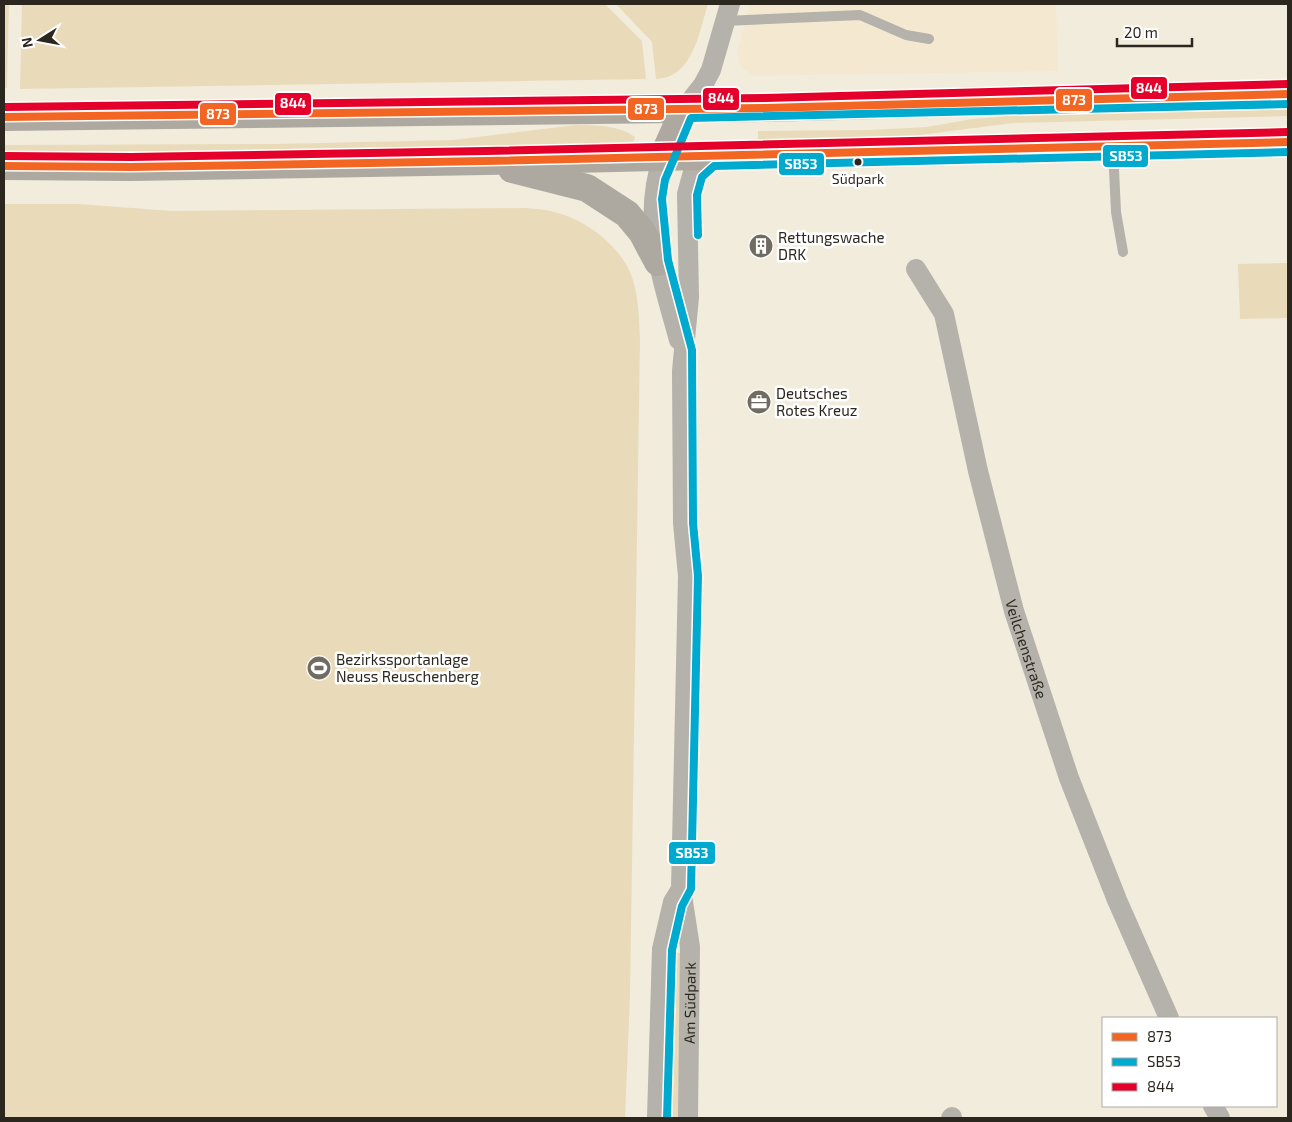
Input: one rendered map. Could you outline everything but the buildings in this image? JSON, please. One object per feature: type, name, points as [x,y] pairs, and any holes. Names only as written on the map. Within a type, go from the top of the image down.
[{"type":"main road","points":[[4,117],[162,117],[765,108],[1288,94]]},
{"type":"main road","points":[[662,157],[685,108]]},
{"type":"main road","points":[[4,166],[131,167],[484,161],[1288,142]]},
{"type":"main road","points":[[484,161],[587,188],[627,214],[642,232],[658,262]]},
{"type":"street","points":[[685,108],[703,85],[711,70],[727,12]]},
{"type":"street","name":"Am Südpark","points":[[688,1118],[690,947],[681,889],[688,576],[683,515],[682,350],[689,297],[687,194],[693,172],[710,156]]},
{"type":"street","name":"Am Südpark","points":[[662,157],[652,199],[658,262],[682,350]]},
{"type":"street","name":"Veilchenstraße","points":[[916,269],[944,314],[976,463],[1014,612],[1069,778],[1117,900],[1169,1017]]},
{"type":"street","name":"Am Südpark","points":[[657,1118],[662,949],[673,902],[681,889]]},
{"type":"street","points":[[1214,1107],[1220,1118]]},
{"type":"lane","points":[[727,12],[860,15],[906,35],[929,39]]},
{"type":"lane","points":[[1113,146],[1116,212],[1123,252]]},
{"type":"shaded area","points":[[4,4],[9,4],[7,88],[4,88]]},
{"type":"shaded area","points":[[22,4],[605,4],[642,41],[646,79],[20,89]]},
{"type":"shaded area","points":[[616,4],[708,4],[697,40],[686,62],[678,71],[668,77],[656,79],[652,42]]},
{"type":"shaded area","points":[[750,4],[1056,4],[1058,71],[754,76],[741,67],[737,53]]},
{"type":"shaded area","points":[[1288,107],[1288,116],[1013,123],[912,136],[758,141],[758,131],[870,130],[927,127],[972,119],[1033,114]]},
{"type":"shaded area","points":[[576,125],[614,128],[635,137],[634,141],[628,143],[305,150],[4,152],[4,145],[277,144],[453,140]]},
{"type":"shaded area","name":"Bezirkssportanlage Neuss Reuschenberg","points":[[4,204],[79,204],[172,211],[524,208],[551,211],[578,221],[600,235],[620,255],[632,277],[636,293],[640,341],[630,996],[625,1118],[4,1118]]},
{"type":"shaded area","points":[[1288,263],[1288,318],[1240,319],[1238,264]]},
{"type":"shaded area","points":[[675,953],[681,953],[679,1118],[670,1118]]},
{"type":"transit line","name":"844","points":[[4,107],[765,98],[1288,84]]},
{"type":"transit line","name":"873","points":[[4,117],[765,108],[1288,94]]},
{"type":"transit line","name":"SB53","points":[[667,1118],[672,950],[682,906],[691,889],[698,576],[693,523],[692,350],[668,260],[662,199],[665,180],[691,118],[1288,104]]},
{"type":"transit line","name":"844","points":[[4,156],[131,157],[485,151],[1288,132]]},
{"type":"transit line","name":"873","points":[[4,166],[131,167],[485,161],[1288,142]]},
{"type":"transit line","name":"SB53","points":[[698,235],[697,195],[702,177],[714,166],[1288,152]]},
{"type":"place","name":"Südpark","points":[[858,162]]},
{"type":"place","name":"Rettungswache DRK","points":[[761,246]]},
{"type":"place","name":"Deutsches Rotes Kreuz","points":[[759,402]]},
{"type":"place","name":"Bezirkssportanlage Neuss Reuschenberg","points":[[319,668]]}]
